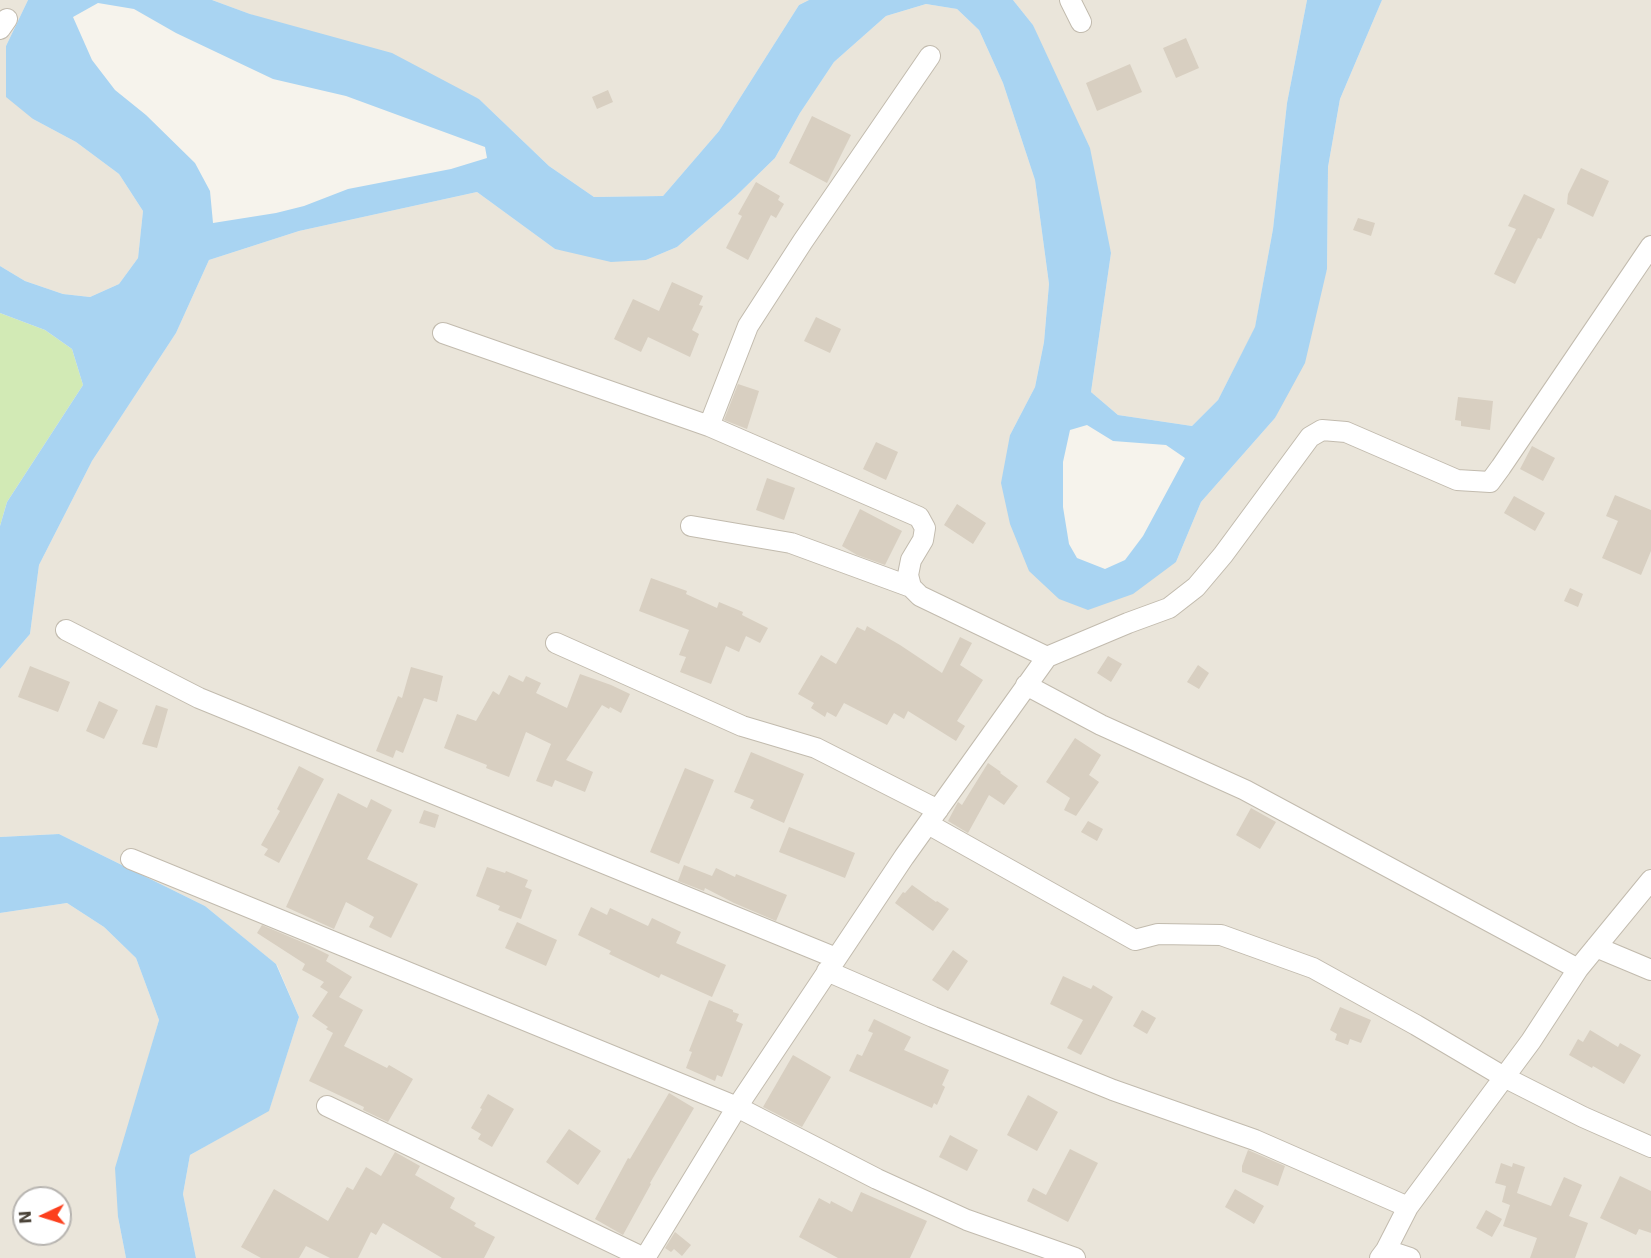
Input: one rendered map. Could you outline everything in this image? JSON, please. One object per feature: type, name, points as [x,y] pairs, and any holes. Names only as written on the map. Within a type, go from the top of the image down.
[{"type":"street","points":[[1070,0],[1081,22]]},
{"type":"street","points":[[709,426],[748,326],[803,241],[930,56]]},
{"type":"street","points":[[327,1106],[644,1258],[737,1107],[832,964],[904,857],[1047,657],[1168,608],[1196,587],[1223,555],[1310,437],[1322,430],[1346,432],[1457,480],[1490,482],[1651,246]]},
{"type":"street","points":[[443,333],[709,426],[919,518],[925,528],[923,540],[909,567],[911,587]]},
{"type":"street","points":[[691,526],[791,543],[911,587],[920,596],[1047,657]]},
{"type":"street","points":[[66,630],[199,698],[832,964],[933,1017],[1113,1090],[1255,1140],[1408,1207]]},
{"type":"street","points":[[556,643],[742,726],[816,748],[1135,940],[1158,934],[1221,935],[1312,968],[1504,1077],[1583,1118],[1651,1147]]},
{"type":"street","points":[[1026,685],[1101,725],[1245,790],[1578,969]]},
{"type":"street","points":[[131,859],[737,1107],[877,1179],[967,1220],[1075,1258]]},
{"type":"street","points":[[1410,1258],[1383,1254],[1408,1207],[1531,1041],[1578,969],[1651,880]]},
{"type":"street","points":[[1596,947],[1651,970]]},
{"type":"shaded area","points":[[0,0],[28,0],[6,46],[33,119],[76,142],[119,174],[143,211],[138,258],[119,284],[90,297],[63,294],[25,281],[0,266]]},
{"type":"shaded area","points":[[212,0],[809,0],[799,5],[719,131],[663,196],[594,197],[549,166],[479,99]]},
{"type":"shaded area","points":[[1013,0],[1307,0],[1287,103],[1273,229],[1255,328],[1218,400],[1192,426],[1118,415],[1091,392],[1111,253],[1033,25]]},
{"type":"shaded area","points":[[1382,0],[1651,0],[1651,1258],[196,1258],[183,1194],[190,1155],[269,1110],[299,1017],[277,965],[205,906],[59,834],[0,837],[0,669],[30,634],[39,565],[92,461],[176,333],[209,260],[299,231],[477,192],[555,249],[646,260],[677,247],[735,197],[775,158],[800,113],[834,62],[886,16],[926,4],[957,9],[979,30],[1003,83],[1035,180],[1049,284],[1044,342],[1035,387],[1010,435],[1059,599],[1176,562],[1201,502],[1275,418],[1327,269],[1328,167],[1340,99]]},
{"type":"shaded area","points":[[67,903],[104,927],[136,958],[159,1020],[142,1080],[118,1217],[126,1258],[0,1258],[0,913]]},
{"type":"green space","points":[[0,313],[45,330],[72,349],[83,385],[7,502],[0,526]]},
{"type":"water","points":[[28,0],[212,0],[250,14],[392,53],[479,99],[549,166],[594,197],[663,196],[719,131],[799,5],[809,0],[1013,0],[1033,25],[1090,148],[1111,253],[1091,392],[1118,415],[1192,426],[1218,400],[1255,327],[1273,229],[1287,103],[1307,0],[1382,0],[1340,99],[1328,167],[1327,269],[1305,363],[1275,418],[1201,502],[1176,562],[1133,594],[1088,610],[1059,599],[1029,571],[1010,524],[1001,483],[1010,435],[1035,387],[1044,342],[1049,284],[1035,180],[1003,83],[979,30],[957,9],[926,4],[886,16],[834,62],[800,113],[775,158],[735,197],[677,247],[646,260],[611,262],[555,249],[477,192],[299,231],[209,260],[176,333],[92,461],[39,565],[30,634],[0,669],[0,526],[7,502],[83,385],[72,349],[45,330],[0,313],[0,266],[25,281],[63,294],[90,297],[119,284],[138,258],[143,211],[119,174],[76,142],[33,119],[6,97],[6,46]],"holes":[[[98,3],[134,9],[176,33],[273,79],[346,96],[485,147],[487,158],[451,169],[348,189],[304,206],[276,213],[213,223],[210,191],[195,163],[146,115],[115,90],[92,60],[73,17]],[[1087,425],[1113,441],[1166,445],[1185,458],[1143,536],[1125,560],[1105,569],[1077,558],[1069,544],[1063,507],[1063,462],[1070,430]]]},
{"type":"water","points":[[59,834],[205,906],[276,964],[299,1017],[269,1111],[190,1155],[183,1194],[196,1258],[126,1258],[118,1217],[115,1168],[159,1020],[136,958],[104,927],[67,903],[0,913],[0,837]]},
{"type":"building","points":[[1186,38],[1199,68],[1176,78],[1163,48]]},
{"type":"building","points":[[1130,64],[1142,92],[1097,111],[1086,83]]},
{"type":"building","points":[[608,90],[613,102],[597,109],[592,97]]},
{"type":"building","points":[[812,116],[851,135],[827,183],[789,163]]},
{"type":"building","points":[[1581,168],[1609,181],[1593,217],[1567,204],[1568,194]]},
{"type":"building","points":[[756,182],[780,196],[778,200],[784,204],[776,218],[771,215],[748,260],[726,248],[742,216],[738,214]]},
{"type":"building","points":[[1524,194],[1555,209],[1515,284],[1494,274],[1516,229],[1508,226]]},
{"type":"building","points":[[1358,218],[1375,223],[1371,236],[1353,230]]},
{"type":"building","points":[[672,282],[703,296],[699,305],[703,306],[692,330],[699,334],[690,357],[648,337],[641,352],[614,339],[633,299],[659,311]]},
{"type":"building","points":[[816,317],[841,329],[830,353],[804,341]]},
{"type":"building","points":[[738,384],[759,391],[747,429],[724,420]]},
{"type":"building","points":[[1458,397],[1493,401],[1490,430],[1461,426],[1461,421],[1455,420]]},
{"type":"building","points":[[876,442],[898,452],[886,480],[863,469]]},
{"type":"building","points":[[1532,446],[1555,458],[1543,481],[1520,469]]},
{"type":"building","points":[[767,478],[795,488],[784,520],[756,510]]},
{"type":"building","points":[[1615,495],[1651,510],[1651,551],[1641,575],[1602,558],[1618,521],[1606,516]]},
{"type":"building","points":[[1514,496],[1545,513],[1535,531],[1504,513]]},
{"type":"building","points":[[957,504],[986,523],[973,544],[944,525]]},
{"type":"building","points":[[860,509],[902,531],[885,565],[857,555],[842,546]]},
{"type":"building","points":[[651,578],[687,591],[686,594],[717,608],[719,602],[743,612],[742,615],[768,628],[760,643],[746,636],[739,652],[726,646],[711,684],[680,672],[686,657],[679,655],[689,630],[639,611]]},
{"type":"building","points":[[1570,588],[1583,594],[1578,607],[1564,601]]},
{"type":"building","points":[[867,626],[942,673],[960,637],[972,643],[960,665],[983,680],[957,721],[965,726],[956,741],[908,711],[904,719],[894,713],[887,725],[844,703],[836,717],[827,712],[825,717],[811,708],[814,703],[798,694],[821,655],[836,664],[857,627],[865,631]]},
{"type":"building","points":[[1108,656],[1122,664],[1111,682],[1097,673]]},
{"type":"building","points":[[1198,665],[1209,673],[1199,689],[1187,682]]},
{"type":"building","points":[[30,666],[70,682],[58,712],[18,697]]},
{"type":"building","points":[[411,667],[443,676],[437,702],[424,698],[403,753],[396,750],[393,758],[376,751],[398,696],[402,698]]},
{"type":"building","points":[[580,674],[630,694],[621,713],[602,705],[566,760],[593,772],[585,792],[555,780],[552,787],[536,781],[551,744],[526,732],[509,777],[486,768],[487,765],[444,748],[457,714],[476,721],[493,691],[499,695],[509,675],[523,682],[526,676],[541,683],[536,693],[567,708]]},
{"type":"building","points":[[99,701],[118,710],[104,739],[86,731]]},
{"type":"building","points":[[156,705],[168,709],[157,748],[142,744]]},
{"type":"building","points":[[1075,738],[1101,755],[1089,775],[1099,782],[1076,816],[1064,810],[1070,798],[1046,782]]},
{"type":"building","points":[[751,752],[804,774],[784,823],[750,808],[754,800],[734,792]]},
{"type":"building","points":[[988,763],[1018,786],[1004,805],[989,795],[968,833],[948,821],[958,802],[962,805]]},
{"type":"building","points":[[299,766],[324,779],[279,863],[264,855],[268,849],[261,845],[280,811],[277,809]]},
{"type":"building","points":[[685,768],[714,780],[679,864],[650,852]]},
{"type":"building","points":[[338,793],[367,808],[371,799],[392,810],[367,859],[418,884],[391,938],[369,927],[374,917],[346,902],[334,929],[286,907]]},
{"type":"building","points":[[1251,808],[1276,822],[1260,849],[1236,835]]},
{"type":"building","points":[[424,810],[439,815],[435,828],[419,823]]},
{"type":"building","points":[[1088,821],[1103,829],[1097,841],[1081,832]]},
{"type":"building","points":[[789,827],[855,853],[845,878],[779,852]]},
{"type":"building","points":[[684,865],[712,876],[716,868],[787,895],[776,921],[705,888],[704,891],[678,881]]},
{"type":"building","points":[[487,867],[505,873],[506,871],[528,880],[525,887],[532,890],[521,919],[498,910],[500,906],[476,896]]},
{"type":"building","points":[[912,885],[949,909],[933,931],[895,903]]},
{"type":"building","points":[[591,907],[607,915],[610,908],[648,926],[652,918],[681,932],[676,943],[726,965],[712,997],[661,974],[659,978],[609,954],[611,951],[578,935]]},
{"type":"building","points":[[517,922],[557,940],[546,966],[505,948]]},
{"type":"building","points":[[262,925],[329,955],[326,961],[352,977],[339,997],[363,1010],[344,1046],[387,1068],[389,1065],[413,1079],[388,1122],[363,1110],[364,1107],[309,1081],[333,1033],[312,1016],[328,992],[320,987],[324,982],[302,970],[305,964],[257,933]]},
{"type":"building","points":[[953,950],[968,961],[948,991],[932,980]]},
{"type":"building","points":[[1063,976],[1091,989],[1093,985],[1113,997],[1081,1055],[1067,1048],[1083,1020],[1050,1004]]},
{"type":"building","points":[[709,1000],[739,1014],[736,1021],[743,1024],[722,1077],[717,1075],[715,1081],[686,1068],[692,1052],[689,1051]]},
{"type":"building","points":[[1340,1007],[1371,1020],[1361,1043],[1350,1039],[1348,1045],[1335,1040],[1337,1034],[1330,1030]]},
{"type":"building","points":[[1142,1010],[1156,1018],[1147,1034],[1133,1026]]},
{"type":"building","points":[[874,1019],[911,1037],[904,1050],[949,1070],[937,1105],[934,1103],[932,1108],[849,1071],[857,1054],[862,1056],[873,1033],[868,1031]]},
{"type":"building","points":[[1590,1030],[1618,1047],[1620,1043],[1641,1055],[1624,1084],[1569,1055],[1578,1039],[1583,1042]]},
{"type":"building","points":[[793,1055],[831,1077],[802,1127],[763,1107]]},
{"type":"building","points":[[669,1093],[694,1108],[650,1183],[623,1235],[595,1219],[628,1158],[630,1159]]},
{"type":"building","points":[[488,1094],[514,1109],[492,1147],[478,1139],[481,1134],[471,1128]]},
{"type":"building","points":[[1028,1095],[1058,1112],[1037,1151],[1007,1135]]},
{"type":"building","points":[[569,1129],[601,1151],[578,1185],[546,1162]]},
{"type":"building","points":[[950,1135],[978,1150],[967,1171],[939,1157]]},
{"type":"building","points":[[1070,1149],[1098,1163],[1068,1222],[1027,1201],[1033,1188],[1046,1195]]},
{"type":"building","points":[[1248,1150],[1285,1166],[1278,1186],[1242,1172]]},
{"type":"building","points":[[395,1152],[420,1166],[415,1175],[455,1198],[450,1208],[476,1223],[474,1226],[495,1237],[484,1258],[442,1258],[383,1223],[376,1235],[371,1232],[358,1258],[330,1258],[306,1246],[299,1258],[261,1258],[241,1247],[274,1189],[328,1221],[347,1187],[353,1190],[366,1167],[381,1176]]},
{"type":"building","points":[[1501,1163],[1512,1167],[1513,1163],[1525,1167],[1517,1193],[1551,1206],[1564,1177],[1582,1185],[1569,1216],[1588,1223],[1575,1258],[1530,1258],[1537,1238],[1503,1226],[1510,1205],[1502,1202],[1506,1186],[1495,1183]]},
{"type":"building","points":[[1620,1176],[1651,1191],[1651,1233],[1639,1229],[1636,1235],[1600,1218]]},
{"type":"building","points":[[1235,1189],[1264,1206],[1254,1224],[1225,1207]]},
{"type":"building","points":[[861,1192],[927,1221],[910,1258],[838,1258],[799,1237],[819,1198],[830,1204],[831,1201],[852,1212]]},
{"type":"building","points":[[1486,1210],[1502,1219],[1492,1237],[1476,1228]]},
{"type":"building","points":[[675,1232],[691,1245],[682,1256],[674,1249],[671,1252],[665,1248]]}]
